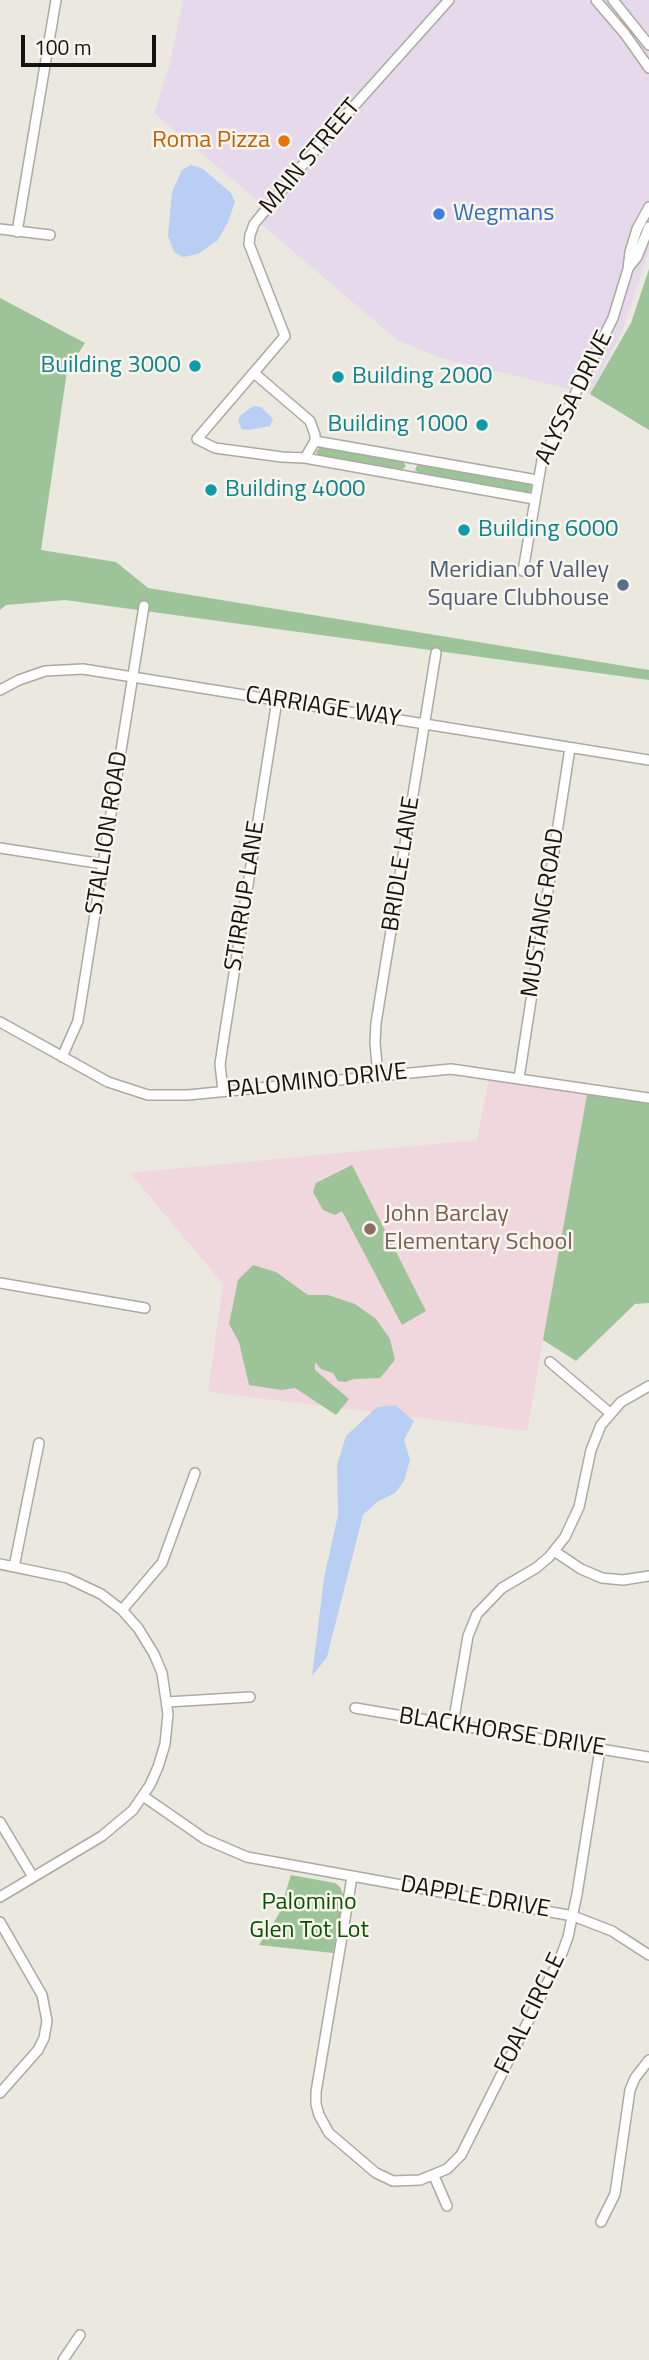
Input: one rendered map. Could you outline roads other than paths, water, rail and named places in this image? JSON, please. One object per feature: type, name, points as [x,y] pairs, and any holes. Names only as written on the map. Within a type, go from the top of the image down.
[{"type":"street","points":[[17,232],[57,0]]},
{"type":"street","name":"MAIN STREET","points":[[254,373],[285,336],[249,244],[254,224],[320,144],[449,0]]},
{"type":"street","points":[[596,0],[649,68]]},
{"type":"street","points":[[613,0],[649,45]]},
{"type":"street","name":"ALYSSA DRIVE","points":[[523,570],[537,480],[546,451],[613,318],[637,229],[649,207]]},
{"type":"street","name":"ALYSSA DRIVE","points":[[628,269],[637,257],[649,227]]},
{"type":"street","points":[[0,229],[50,235]]},
{"type":"street","points":[[305,458],[315,441],[310,421],[254,373],[197,439],[215,448],[305,458],[534,499]]},
{"type":"street","points":[[315,441],[537,480]]},
{"type":"street","name":"STALLION ROAD","points":[[62,1057],[78,1021],[145,606]]},
{"type":"street","name":"BRIDLE LANE","points":[[378,1075],[376,1023],[436,653]]},
{"type":"street","name":"CARRIAGE WAY","points":[[0,690],[27,677],[64,669],[92,670],[649,760]]},
{"type":"street","name":"STIRRUP LANE","points":[[223,1091],[220,1064],[277,701]]},
{"type":"street","name":"MUSTANG ROAD","points":[[519,1078],[570,748]]},
{"type":"street","points":[[0,848],[103,864]]},
{"type":"street","name":"PALOMINO DRIVE","points":[[0,1022],[108,1082],[140,1094],[162,1097],[451,1069],[649,1098]]},
{"type":"street","points":[[0,1283],[145,1308]]},
{"type":"street","points":[[550,1362],[610,1413]]},
{"type":"street","points":[[453,1724],[468,1636],[477,1614],[502,1588],[536,1568],[565,1537],[576,1515],[590,1450],[601,1425],[631,1394],[649,1386]]},
{"type":"street","points":[[14,1567],[39,1443]]},
{"type":"street","points":[[122,1610],[162,1563],[195,1474]]},
{"type":"street","points":[[554,1551],[601,1578],[623,1580],[649,1576]]},
{"type":"street","points":[[0,1564],[57,1575],[86,1586],[122,1610],[138,1628],[154,1654],[162,1673],[167,1702],[167,1734],[162,1757],[143,1796],[126,1817],[102,1836],[0,1897]]},
{"type":"street","points":[[167,1702],[250,1697]]},
{"type":"street","name":"BLACKHORSE DRIVE","points":[[355,1708],[649,1757]]},
{"type":"street","name":"FOAL CIRCLE","points":[[434,2176],[453,2165],[466,2146],[561,1956],[573,1916],[600,1749]]},
{"type":"street","name":"DAPPLE DRIVE","points":[[143,1796],[193,1832],[231,1852],[261,1861],[573,1916],[612,1931],[649,1955]]},
{"type":"street","points":[[0,1822],[33,1877]]},
{"type":"street","points":[[352,1877],[316,2092],[319,2115],[324,2126],[335,2138],[383,2177],[409,2182],[434,2176],[447,2206]]},
{"type":"street","points":[[0,1922],[42,1995],[47,2021],[38,2050],[0,2092]]},
{"type":"street","points":[[601,2222],[615,2194],[630,2090],[635,2078],[649,2060]]},
{"type":"street","points":[[63,2360],[80,2334]]},
{"type":"water","points":[[191,165],[203,169],[231,193],[235,202],[218,240],[198,254],[183,257],[174,252],[168,236],[172,192],[182,170]]},
{"type":"water","points":[[253,406],[261,407],[273,419],[270,426],[242,429],[238,421],[240,416]]},
{"type":"water","points":[[395,1405],[414,1421],[404,1440],[410,1460],[404,1481],[395,1493],[377,1502],[363,1515],[327,1657],[312,1676],[324,1578],[338,1515],[337,1465],[346,1436],[377,1407]]},
{"type":"place","name":"Roma Pizza","points":[[284,141]]},
{"type":"place","name":"Wegmans","points":[[439,214]]},
{"type":"place","name":"Building 3000","points":[[195,366]]},
{"type":"place","name":"Building 2000","points":[[338,377]]},
{"type":"place","name":"Building 1000","points":[[482,425]]},
{"type":"place","name":"Building 4000","points":[[211,490]]},
{"type":"place","name":"Building 6000","points":[[464,530]]},
{"type":"place","name":"Meridian of Valley Square Clubhouse","points":[[623,585]]},
{"type":"place","name":"John Barclay Elementary School","points":[[370,1229]]},
{"type":"park label","name":"Palomino Glen Tot Lot","points":[[309,1917]]}]
